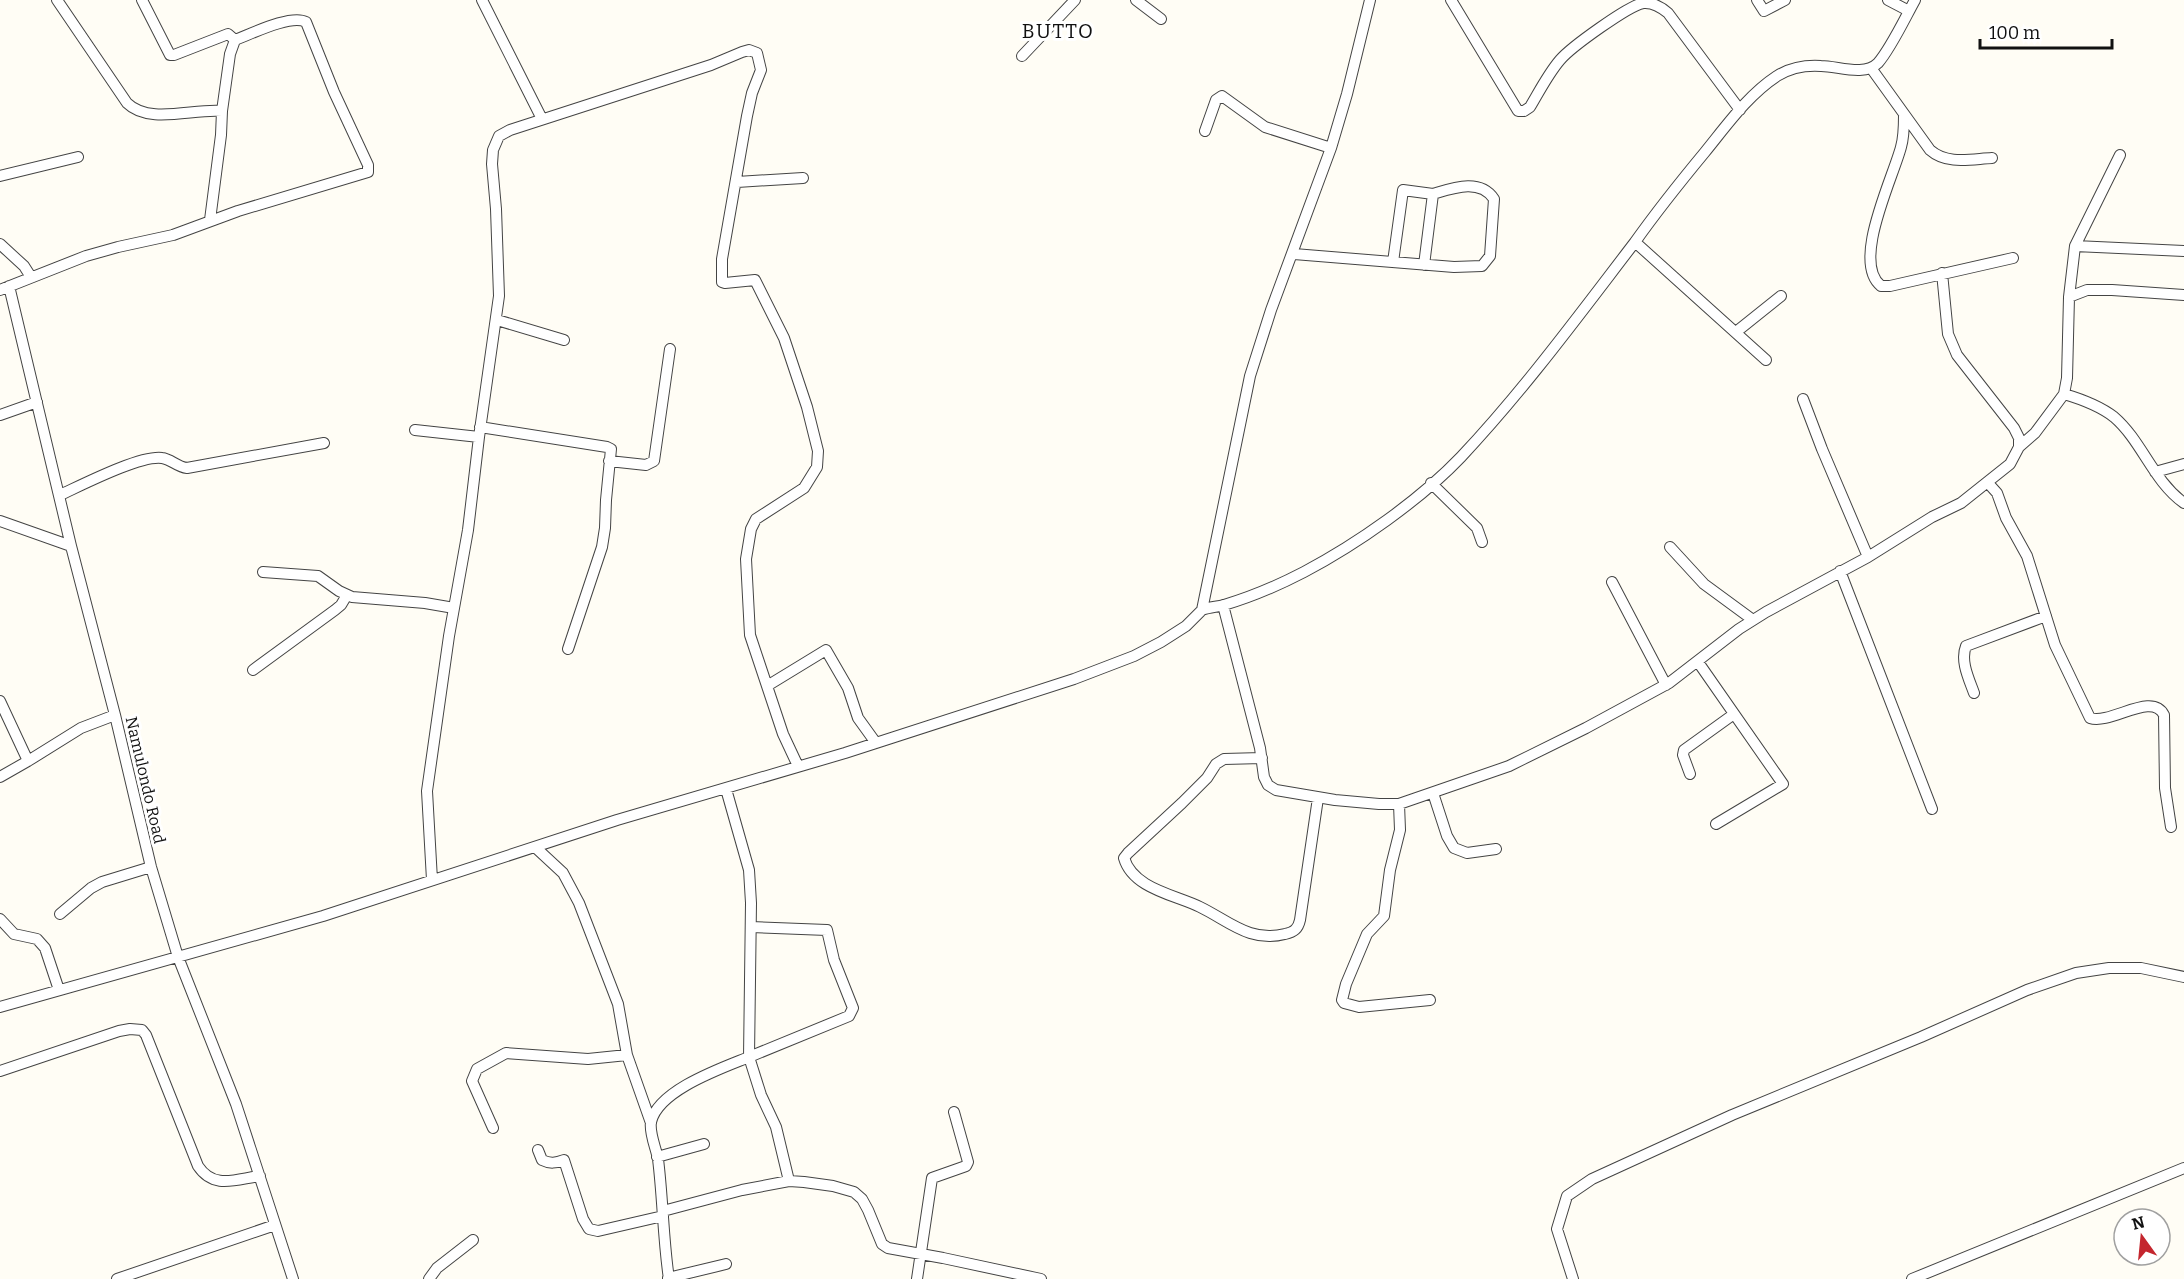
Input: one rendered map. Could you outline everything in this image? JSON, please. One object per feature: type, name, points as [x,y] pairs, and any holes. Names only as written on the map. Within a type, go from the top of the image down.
[{"type":"street","points":[[57,0],[122,96],[134,109],[166,115],[222,111]]},
{"type":"street","points":[[142,0],[170,55],[228,34],[235,40]]},
{"type":"street","points":[[482,0],[542,119]]},
{"type":"street","points":[[1022,56],[1075,0]]},
{"type":"street","points":[[1136,0],[1161,19]]},
{"type":"street","points":[[1202,610],[1247,385],[1331,148],[1353,74],[1370,0]]},
{"type":"street","points":[[1451,0],[1518,111],[1530,107],[1558,62],[1571,49],[1611,21],[1643,3],[1661,7],[1668,13],[1740,110]]},
{"type":"street","points":[[1757,0],[1764,10],[1785,0]]},
{"type":"street","points":[[1888,0],[1909,11]]},
{"type":"street","points":[[0,1008],[323,916],[617,820],[876,743],[1074,679],[1134,656],[1186,626],[1202,610],[1223,605],[1304,572],[1363,536],[1460,458],[1530,376],[1740,110],[1764,85],[1789,69],[1820,66],[1862,70],[1871,68],[1882,57],[1915,0]]},
{"type":"street","points":[[5,288],[86,256],[173,235],[210,220],[367,173],[369,170],[306,22],[300,19],[290,20],[235,40]]},
{"type":"street","points":[[210,220],[222,111],[230,54],[235,40]]},
{"type":"street","points":[[432,880],[427,791],[468,530],[497,320],[500,284],[492,164],[496,140],[503,132],[711,65],[742,52],[754,51],[760,58],[761,70],[752,93],[722,259],[722,282],[755,280],[784,339],[807,407],[818,451],[817,468],[804,488],[756,519],[751,529],[746,559],[748,616],[755,654],[783,734],[798,766]]},
{"type":"street","points":[[1871,68],[1930,150],[1940,158],[1951,160],[1992,158]]},
{"type":"street","points":[[1205,131],[1215,100],[1222,96],[1265,127],[1331,148]]},
{"type":"street","points":[[1904,115],[1902,145],[1871,236],[1872,269],[1877,283],[1881,286],[2013,258]]},
{"type":"street","points":[[1223,605],[1262,758],[1264,777],[1268,784],[1276,790],[1318,798],[1399,804],[1509,766],[1586,728],[1666,685],[1753,621],[1868,557],[1932,517],[1961,503],[2010,464],[2019,447],[2035,433],[2064,394],[2068,366],[2069,297],[2075,246],[2120,155]]},
{"type":"street","points":[[0,176],[78,157]]},
{"type":"street","points":[[737,182],[803,178]]},
{"type":"street","points":[[1293,254],[1424,265],[1454,267],[1482,266],[1490,256],[1494,199],[1482,188],[1470,186],[1460,186],[1433,194],[1403,190],[1392,262]]},
{"type":"street","points":[[1424,265],[1433,194]]},
{"type":"street","points":[[1635,242],[1766,360]]},
{"type":"street","points":[[0,244],[24,266],[31,277]]},
{"type":"street","points":[[2075,246],[2184,251]]},
{"type":"street","points":[[1942,273],[1948,334],[1957,355],[2014,428],[2019,438],[2019,447]]},
{"type":"street","name":"Namulondo Road","points":[[5,288],[37,402],[151,867],[178,957],[236,1104],[293,1279]]},
{"type":"street","points":[[2069,297],[2087,290],[2184,295]]},
{"type":"street","points":[[1736,332],[1781,296]]},
{"type":"street","points":[[497,320],[564,340]]},
{"type":"street","points":[[609,461],[646,465],[654,461],[670,349]]},
{"type":"street","points":[[2064,394],[2083,399],[2113,417],[2126,431],[2155,472],[2184,503]]},
{"type":"street","points":[[1803,399],[1868,557]]},
{"type":"street","points":[[0,415],[37,402]]},
{"type":"street","points":[[415,430],[480,432],[607,447],[612,451],[609,461],[602,547],[568,650]]},
{"type":"street","points":[[60,495],[148,459],[164,458],[180,467],[187,468],[324,443]]},
{"type":"street","points":[[2155,472],[2184,464]]},
{"type":"street","points":[[1431,483],[1479,530],[1482,542]]},
{"type":"street","points":[[1988,483],[1996,493],[2006,518],[2027,556],[2061,658],[2090,718],[2104,719],[2148,706],[2156,706],[2164,714],[2166,788],[2171,826]]},
{"type":"street","points":[[0,521],[71,546]]},
{"type":"street","points":[[1670,547],[1704,584],[1753,621]]},
{"type":"street","points":[[263,572],[318,576],[346,595],[454,608]]},
{"type":"street","points":[[1840,572],[1932,809]]},
{"type":"street","points":[[1612,582],[1666,685]]},
{"type":"street","points":[[253,670],[335,610],[341,605],[346,595]]},
{"type":"street","points":[[1974,693],[1963,652],[1966,646],[2046,616]]},
{"type":"street","points":[[767,686],[826,650],[848,688],[858,718],[876,743]]},
{"type":"street","points":[[1698,662],[1784,784],[1716,824]]},
{"type":"street","points":[[0,701],[28,760]]},
{"type":"street","points":[[1690,774],[1683,755],[1684,750],[1734,714]]},
{"type":"street","points":[[0,777],[81,728],[115,715]]},
{"type":"street","points":[[1262,758],[1224,759],[1216,764],[1207,778],[1128,853],[1125,858],[1126,865],[1154,889],[1198,905],[1259,937],[1294,931],[1300,920],[1318,798]]},
{"type":"street","points":[[726,789],[749,870],[751,927],[749,1057],[761,1095],[776,1127],[789,1181]]},
{"type":"street","points":[[1433,793],[1447,836],[1454,848],[1467,853],[1496,849]]},
{"type":"street","points":[[1399,804],[1400,830],[1390,870],[1384,916],[1367,934],[1346,984],[1342,1000],[1344,1004],[1359,1007],[1430,1000]]},
{"type":"street","points":[[535,847],[562,873],[579,903],[618,1004],[627,1055],[651,1123],[657,1157],[668,1278],[726,1264]]},
{"type":"street","points":[[60,914],[91,888],[102,882],[151,867]]},
{"type":"street","points":[[0,919],[14,934],[37,939],[45,948],[59,990]]},
{"type":"street","points":[[651,1123],[663,1103],[674,1092],[692,1081],[849,1016],[854,1008],[834,960],[827,930],[751,927]]},
{"type":"street","points":[[1573,1279],[1557,1229],[1567,1196],[1592,1179],[1732,1115],[1921,1037],[2027,990],[2076,973],[2109,968],[2141,968],[2184,977]]},
{"type":"street","points":[[0,1071],[119,1032],[130,1029],[142,1030],[198,1166],[204,1175],[225,1182],[260,1176]]},
{"type":"street","points":[[492,1128],[472,1080],[477,1069],[485,1063],[506,1053],[588,1059],[627,1055]]},
{"type":"street","points":[[917,1279],[932,1178],[966,1166],[968,1162],[954,1112]]},
{"type":"street","points":[[657,1157],[704,1144]]},
{"type":"street","points":[[538,1150],[542,1160],[547,1163],[558,1163],[564,1160],[583,1219],[589,1229],[598,1231],[742,1190],[789,1181],[833,1186],[854,1192],[862,1199],[868,1210],[882,1244],[895,1251],[1041,1279]]},
{"type":"street","points":[[1912,1279],[2184,1168]]},
{"type":"street","points":[[117,1279],[275,1224]]},
{"type":"street","points":[[429,1279],[437,1268],[473,1240]]},
{"type":"district","name":"BUTTO","points":[[1058,31]]}]
